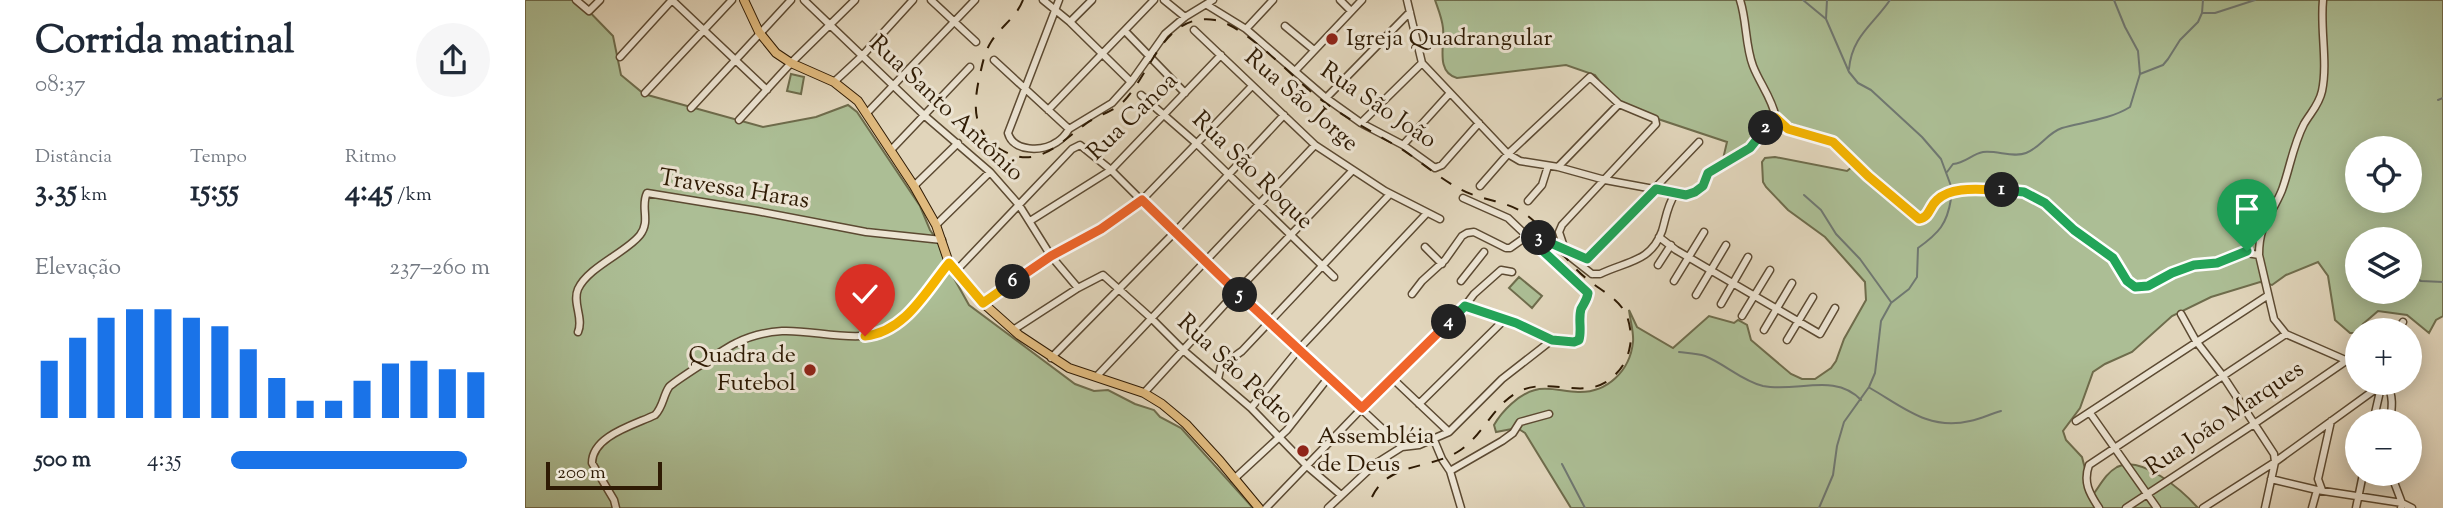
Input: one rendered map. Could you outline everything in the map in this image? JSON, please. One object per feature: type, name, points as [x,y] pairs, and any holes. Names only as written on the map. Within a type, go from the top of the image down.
[{"type":"main road","points":[[744,0],[759,32],[776,53],[791,63],[834,82],[849,92],[867,113],[936,225],[949,263],[983,303],[1013,330],[1051,358],[1069,368],[1144,393],[1162,404],[1186,424],[1259,508]]},
{"type":"street","points":[[576,0],[589,11],[600,0]]},
{"type":"street","points":[[620,57],[672,0],[767,90]]},
{"type":"street","points":[[645,93],[732,0]]},
{"type":"street","points":[[691,108],[759,32],[792,0]]},
{"type":"street","name":"Rua Santo Antônio","points":[[804,0],[925,116],[990,172],[1019,205],[1051,256],[1077,288]]},
{"type":"street","points":[[739,120],[791,63],[855,0]]},
{"type":"street","points":[[834,82],[862,56],[913,0]]},
{"type":"street","points":[[931,0],[977,42]]},
{"type":"street","points":[[867,113],[975,0]]},
{"type":"street","points":[[1042,0],[1070,22],[1131,82]]},
{"type":"street","points":[[1059,0],[1008,133],[1013,143],[1029,148],[1058,142],[1067,127],[1112,103],[1131,82],[1165,34],[1185,17],[1210,3]]},
{"type":"street","points":[[1070,22],[1092,0]]},
{"type":"street","points":[[1048,110],[1154,0]]},
{"type":"street","points":[[1164,0],[1185,17]]},
{"type":"street","points":[[1246,29],[1273,0]]},
{"type":"street","points":[[1341,0],[1351,11]]},
{"type":"street","points":[[1295,71],[1362,0]]},
{"type":"street","points":[[1407,0],[1422,64],[1509,154],[1520,161],[1686,195],[1703,186],[1708,173],[1750,148],[1776,118]]},
{"type":"street","points":[[1740,0],[1753,66],[1771,100],[1776,118],[1788,129],[1833,142],[1877,185],[1919,219],[1927,216],[1938,198],[1954,191],[1973,189],[2024,192],[2045,203],[2074,230],[2113,258],[2127,281],[2135,287],[2148,286],[2172,273],[2194,265],[2217,263],[2241,252],[2259,255]]},
{"type":"street","points":[[2322,0],[2322,91],[2317,107],[2305,123],[2294,148],[2281,191],[2264,221],[2259,255],[2274,319],[2286,334],[2345,361]]},
{"type":"street","name":"Rua São João","points":[[1210,3],[1246,29],[1326,98],[1436,168],[1479,123]]},
{"type":"street","points":[[1326,98],[1411,12]]},
{"type":"street","points":[[1285,26],[1314,50]]},
{"type":"street","name":"Rua São Jorge","points":[[1194,30],[1315,145],[1352,172],[1440,219]]},
{"type":"street","points":[[1125,31],[1185,93]]},
{"type":"street","name":"Rua Canoa","points":[[1030,221],[1111,170],[1221,55]]},
{"type":"street","points":[[994,60],[1067,127]]},
{"type":"street","points":[[1361,122],[1422,64]]},
{"type":"street","points":[[891,150],[970,67]]},
{"type":"street","points":[[1480,186],[1509,154],[1590,78],[1619,104],[1656,121],[1562,225],[1559,232],[1562,249],[1593,274],[1601,274],[1641,259],[1658,239],[1669,202],[1675,194]]},
{"type":"street","points":[[983,303],[1051,256],[1101,229],[1142,200],[1252,86]]},
{"type":"street","points":[[1403,145],[1450,93]]},
{"type":"street","name":"Rua São Roque","points":[[1141,95],[1334,276]]},
{"type":"street","points":[[1558,167],[1619,104]]},
{"type":"street","points":[[1051,358],[1174,233],[1284,115]]},
{"type":"street","points":[[1587,259],[1699,142]]},
{"type":"street","points":[[914,186],[958,143]]},
{"type":"street","points":[[955,272],[1072,149],[1080,145],[1111,170],[1174,233],[1207,260],[1268,322],[1402,447]]},
{"type":"street","points":[[1097,376],[1315,145]]},
{"type":"street","points":[[1528,201],[1542,185],[1548,166]]},
{"type":"street","points":[[936,225],[990,172]]},
{"type":"street","points":[[1144,393],[1352,172]]},
{"type":"street","name":"Travessa Haras","points":[[578,332],[581,324],[576,296],[580,286],[639,236],[646,224],[644,201],[647,193],[866,232],[942,240]]},
{"type":"street","points":[[1217,379],[1221,366],[1242,351],[1390,194]]},
{"type":"street","points":[[1463,198],[1508,218],[1588,293],[1580,313],[1579,340],[1574,342],[1552,340],[1465,306]]},
{"type":"street","points":[[1251,408],[1298,350],[1427,213]]},
{"type":"street","points":[[1412,294],[1467,233],[1474,232],[1506,248],[1527,236]]},
{"type":"street","points":[[1674,281],[1704,232]]},
{"type":"street","points":[[1527,236],[1587,259],[1593,274]]},
{"type":"street","points":[[1658,239],[1820,334],[1835,308]]},
{"type":"street","points":[[1696,295],[1726,245]]},
{"type":"street","points":[[1425,247],[1441,264]]},
{"type":"street","points":[[1658,265],[1672,248]]},
{"type":"street","points":[[1461,281],[1484,252]]},
{"type":"street","points":[[1721,304],[1748,257]]},
{"type":"street","points":[[616,508],[614,500],[595,470],[592,456],[599,443],[605,439],[655,415],[673,383],[725,348],[755,335],[783,331],[865,336],[884,332],[913,309],[949,263]]},
{"type":"street","points":[[1266,508],[1474,294],[1501,270],[1512,272]]},
{"type":"street","points":[[1742,316],[1770,270]]},
{"type":"street","name":"Rua São Pedro","points":[[1077,288],[1103,275],[1183,350],[1251,408],[1307,466],[1341,495]]},
{"type":"street","points":[[1764,330],[1792,283]]},
{"type":"street","points":[[1013,330],[1077,288]]},
{"type":"street","points":[[2076,421],[2267,296]]},
{"type":"street","points":[[1787,340],[1813,297]]},
{"type":"street","points":[[2181,314],[2196,341],[2224,376],[2274,454],[2275,462],[2265,508]]},
{"type":"street","points":[[1419,404],[1504,320]]},
{"type":"street","points":[[2099,508],[2091,497],[2085,478],[2089,465],[2286,334]]},
{"type":"street","points":[[1328,508],[1375,464],[1402,447],[1434,440],[1449,432],[1502,379],[1552,340]]},
{"type":"street","name":"Rua João Marques","points":[[2126,508],[2345,362]]},
{"type":"street","points":[[1234,479],[1298,417],[1328,378]]},
{"type":"street","points":[[1392,378],[1449,432]]},
{"type":"street","points":[[2203,508],[2275,462],[2367,395]]},
{"type":"street","points":[[2090,413],[2157,508]]},
{"type":"street","points":[[1451,471],[1502,441],[1520,422],[1549,414]]},
{"type":"street","points":[[2312,508],[2319,490],[2318,479],[2331,420]]},
{"type":"street","points":[[1434,440],[1442,459],[1451,471],[1461,508]]},
{"type":"street","points":[[2271,479],[2411,508]]},
{"type":"street","points":[[2356,508],[2360,486]]},
{"type":"street","points":[[2395,486],[2402,506]]},
{"type":"green space","points":[[525,0],[578,0],[613,36],[621,75],[644,94],[763,127],[816,117],[848,105],[857,112],[920,206],[930,230],[948,255],[946,264],[969,305],[1075,384],[1094,391],[1108,390],[1154,410],[1160,417],[1181,428],[1253,508],[525,508]]},
{"type":"green space","points":[[1435,0],[2443,0],[2443,316],[2436,320],[2429,333],[2422,327],[2422,318],[2378,311],[2370,318],[2345,318],[2345,329],[2335,320],[2328,276],[2318,262],[2286,275],[2272,285],[2260,282],[2211,297],[2172,316],[2132,352],[2093,372],[2080,408],[2063,431],[2066,440],[2082,457],[2092,496],[2113,470],[2127,464],[2161,476],[2198,508],[1571,508],[1525,433],[1517,428],[1496,432],[1494,425],[1502,414],[1517,399],[1535,390],[1589,391],[1598,389],[1615,378],[1622,371],[1631,353],[1633,338],[1629,310],[1637,327],[1673,348],[1709,316],[1734,323],[1738,320],[1747,325],[1751,340],[1791,374],[1802,379],[1815,379],[1831,368],[1866,300],[1865,282],[1825,237],[1788,210],[1766,187],[1763,182],[1762,162],[1765,158],[1775,157],[1847,171],[1857,163],[1828,136],[1771,117],[1745,147],[1723,159],[1727,142],[1631,110],[1614,100],[1595,75],[1566,65],[1457,78],[1450,75],[1443,64],[1441,17]]},
{"type":"green space","points":[[791,74],[804,77],[801,94],[787,91]]},
{"type":"green space","points":[[1519,277],[1542,296],[1532,308],[1509,288]]},
{"type":"waterway","points":[[1803,0],[1826,19]]},
{"type":"waterway","points":[[1827,0],[1826,19],[1849,72],[1858,83],[1871,90],[1922,137],[1941,159],[1951,186]]},
{"type":"waterway","points":[[1849,69],[1859,39],[1890,0]]},
{"type":"waterway","points":[[1947,172],[1953,164],[1983,152],[2016,155],[2026,153],[2057,130],[2106,117],[2130,107],[2140,74],[2138,51],[2114,0]]},
{"type":"waterway","points":[[2140,74],[2163,65],[2180,40],[2198,22],[2203,0]]},
{"type":"waterway","points":[[2203,13],[2215,13],[2255,0]]},
{"type":"waterway","points":[[2438,100],[2443,98]]},
{"type":"waterway","points":[[1804,195],[1821,210],[1836,234],[1860,259],[1891,302]]},
{"type":"waterway","points":[[1819,508],[1833,475],[1844,422],[1869,387],[1875,373],[1881,321],[1891,303],[1909,289],[1917,277],[1918,248],[1941,227],[1951,199]]},
{"type":"waterway","points":[[2422,281],[2443,282]]},
{"type":"waterway","points":[[1679,352],[1705,356],[1763,386],[1827,385],[1851,392],[1861,400]]},
{"type":"waterway","points":[[1870,388],[1917,415],[1942,423],[1970,421],[2001,411]]},
{"type":"waterway","points":[[1562,464],[1585,508]]},
{"type":"railway","points":[[1023,0],[989,46],[977,89],[976,109],[980,127],[991,143],[1000,149],[1025,157],[1047,152],[1091,120],[1122,103],[1170,35],[1197,20],[1215,20],[1240,31],[1330,106],[1400,148],[1452,185],[1512,207],[1528,216],[1579,272],[1623,308],[1629,321],[1631,342],[1623,365],[1615,375],[1593,387],[1544,386],[1520,391],[1503,403],[1475,437],[1459,451],[1446,458],[1406,469],[1383,482],[1374,493],[1368,508]]},
{"type":"place","name":"Igreja Quadrangular","points":[[1332,39]]},
{"type":"place","name":"Quadra de Futebol","points":[[810,370]]},
{"type":"place","name":"Assembléia de Deus","points":[[1303,451]]},
{"type":"route","points":[[865,336],[884,332],[896,325],[918,303],[949,263],[983,303],[1051,256],[1101,229],[1142,200],[1362,408],[1465,306],[1516,323],[1552,340],[1579,340],[1580,313],[1588,293],[1527,236],[1534,236],[1587,259],[1656,189],[1686,195],[1695,192],[1703,186],[1708,173],[1750,148],[1776,118],[1788,129],[1833,142],[1887,194],[1919,219],[1927,216],[1938,198],[1954,191],[1973,189],[2024,192],[2045,203],[2074,230],[2099,246],[2113,258],[2127,281],[2135,287],[2148,286],[2194,265],[2217,263],[2247,251]]}]
